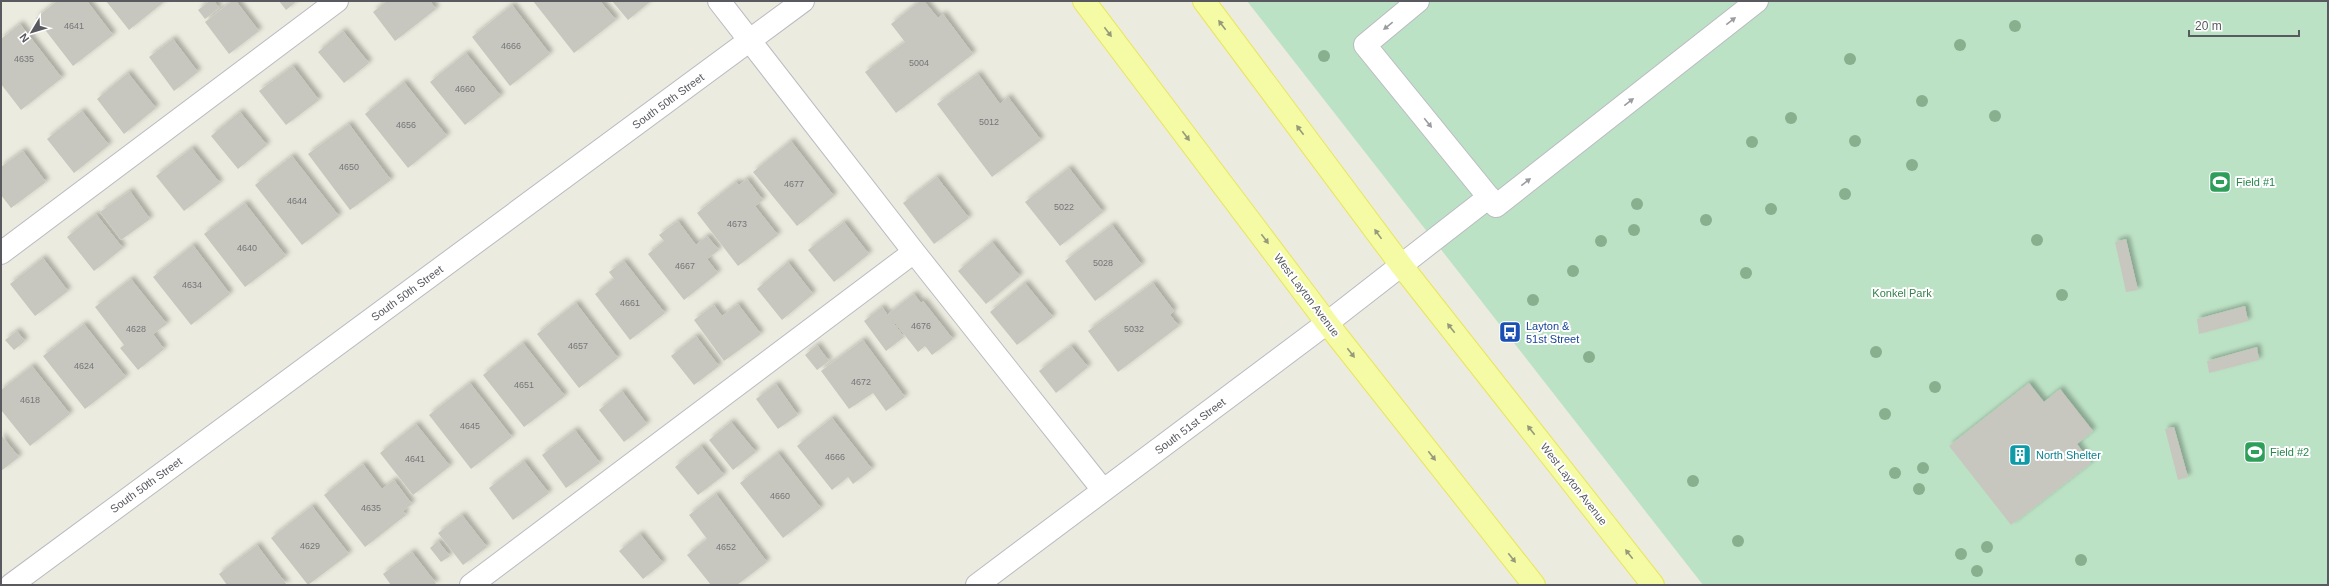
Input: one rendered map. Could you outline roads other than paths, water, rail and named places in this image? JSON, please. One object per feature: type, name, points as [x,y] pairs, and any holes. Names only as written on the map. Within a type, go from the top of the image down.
[{"type":"main road","name":"West Layton Avenue","points":[[1084,1],[1327,323],[1534,585]]},
{"type":"main road","name":"West Layton Avenue","points":[[1204,1],[1401,265],[1653,585]]},
{"type":"street","points":[[1,253],[337,1]]},
{"type":"street","points":[[719,1],[914,252],[1104,490]]},
{"type":"street","name":"South 50th Street","points":[[11,585],[802,1]]},
{"type":"street","points":[[1418,1],[1365,45],[1496,206],[1757,1]]},
{"type":"street","name":"South 51st Street","points":[[978,585],[1327,323],[1489,197]]},
{"type":"street","points":[[471,585],[914,252]]},
{"type":"place","name":"Field #1","points":[[2220,182]]},
{"type":"place","name":"Layton & 51st Street","points":[[1510,332]]},
{"type":"place","name":"Field #2","points":[[2255,452]]},
{"type":"place","name":"North Shelter","points":[[2020,455]]},
{"type":"park label","name":"Konkel Park","points":[[1902,293]]}]
